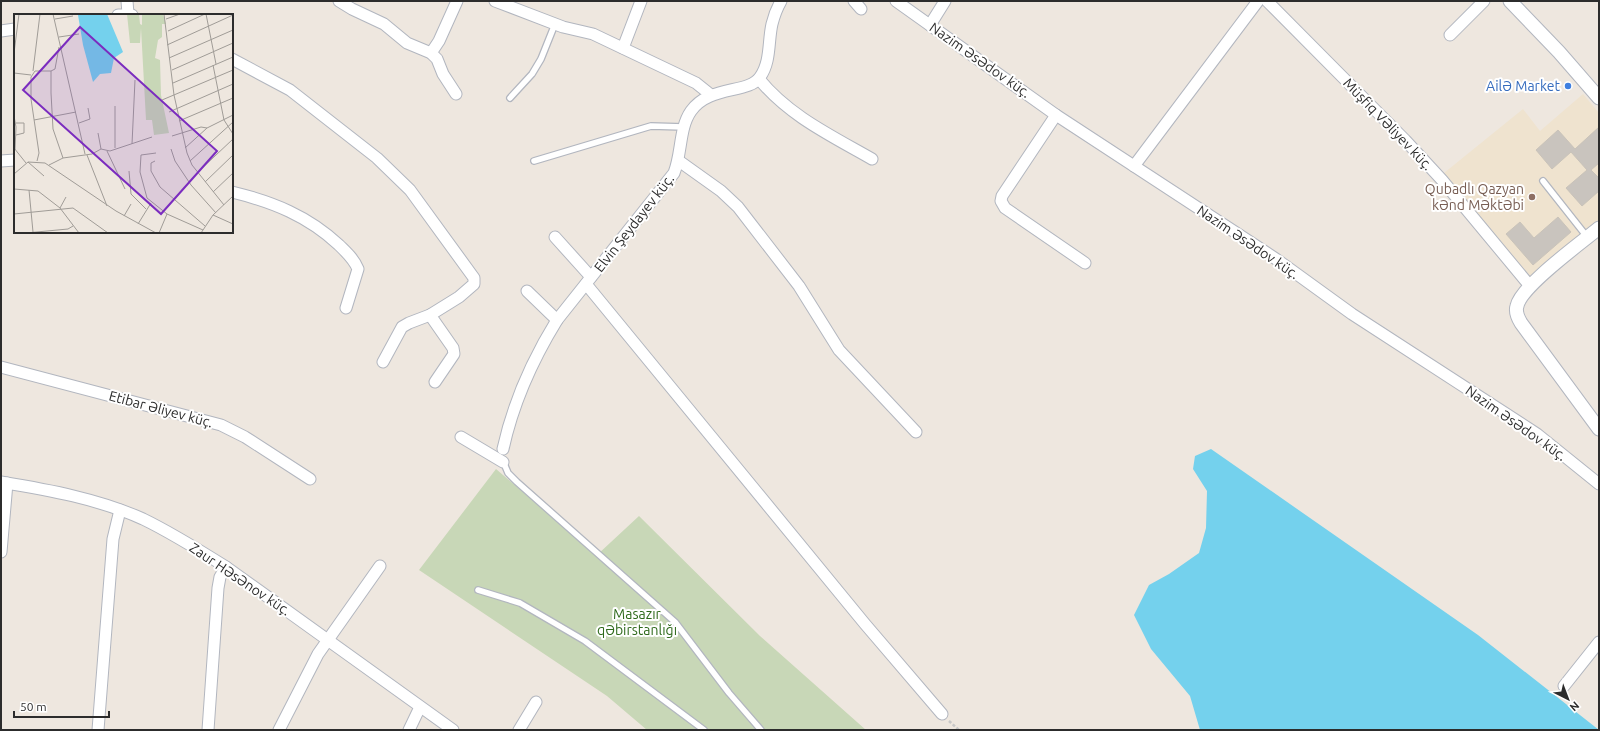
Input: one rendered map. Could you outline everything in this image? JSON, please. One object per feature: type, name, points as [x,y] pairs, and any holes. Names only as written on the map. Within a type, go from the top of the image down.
[{"type":"street","points":[[126,14],[127,1]]},
{"type":"street","points":[[339,1],[352,10],[384,24],[407,43],[430,53],[437,59],[443,74],[456,94]]},
{"type":"street","points":[[430,53],[439,41],[457,1]]},
{"type":"street","points":[[495,1],[555,24],[593,34],[696,83],[711,95]]},
{"type":"street","points":[[623,48],[641,1]]},
{"type":"street","points":[[781,1],[772,24],[768,57],[759,79],[771,94],[802,118],[872,159]]},
{"type":"street","name":"Nazim Əsədov küç.","points":[[896,1],[1056,115],[1276,259],[1352,314],[1537,434],[1599,484]]},
{"type":"street","points":[[930,25],[945,1]]},
{"type":"street","points":[[1134,166],[1258,1]]},
{"type":"street","name":"Müşfiq Vəliyev küç.","points":[[1267,1],[1442,180],[1530,286]]},
{"type":"street","points":[[1450,35],[1484,1]]},
{"type":"street","points":[[1510,1],[1559,52],[1599,98]]},
{"type":"street","points":[[1,31],[14,29]]},
{"type":"street","points":[[233,60],[290,90],[377,158],[410,190],[474,278],[474,284],[469,289],[430,315],[402,327],[383,362]]},
{"type":"street","name":"Elvin Şeydayev küç.","points":[[503,449],[525,380],[557,320],[667,183],[678,161],[684,127],[691,110],[711,95],[751,85],[759,79]]},
{"type":"street","points":[[1056,115],[1002,196],[1001,201],[1005,208],[1085,263]]},
{"type":"street","points":[[1,161],[14,160]]},
{"type":"street","points":[[678,161],[720,191],[738,207],[799,286],[839,350],[916,432]]},
{"type":"street","points":[[233,192],[254,197],[314,224],[355,260],[358,269],[346,308]]},
{"type":"street","points":[[1599,228],[1530,286],[1523,293],[1517,304],[1518,317],[1599,429]]},
{"type":"street","points":[[556,236],[588,281],[865,624],[942,714]]},
{"type":"street","points":[[527,290],[557,320]]},
{"type":"street","points":[[430,315],[453,348],[454,354],[436,382]]},
{"type":"street","name":"Etibar Əliyev küç.","points":[[1,367],[221,425],[244,437],[310,479]]},
{"type":"street","points":[[461,437],[503,462]]},
{"type":"street","points":[[1,552],[4,482]]},
{"type":"street","name":"Zaur Həsənov küç.","points":[[4,482],[81,498],[120,510],[163,530],[226,567],[453,730]]},
{"type":"street","points":[[98,730],[114,539],[120,510]]},
{"type":"street","points":[[279,730],[312,665],[327,640],[380,566]]},
{"type":"street","points":[[208,730],[218,588],[220,577],[226,567]]},
{"type":"street","points":[[1564,686],[1599,642]]},
{"type":"street","points":[[519,730],[536,702]]},
{"type":"street","points":[[409,730],[420,707]]},
{"type":"lane","points":[[510,98],[532,74],[541,59],[555,24]]},
{"type":"lane","points":[[534,161],[651,126],[684,127]]},
{"type":"lane","points":[[1543,181],[1588,238]]},
{"type":"lane","points":[[503,449],[503,462],[508,473],[675,622],[729,693],[762,730]]},
{"type":"lane","points":[[478,590],[520,603],[585,640],[704,730]]},
{"type":"shaded area","name":"Qubadlı Qazyan kənd Məktəbi","points":[[1583,94],[1599,113],[1599,222],[1530,277],[1444,173],[1523,109],[1540,131]]},
{"type":"green space","name":"Masazır qəbirstanlığı","points":[[496,469],[597,555],[639,516],[760,636],[866,730],[647,730],[607,696],[419,570]]},
{"type":"water","points":[[1211,449],[1478,635],[1599,730],[1200,730],[1190,696],[1151,649],[1134,615],[1149,585],[1169,574],[1199,553],[1206,528],[1207,491],[1193,469],[1195,456]]},
{"type":"building","points":[[1599,127],[1599,163],[1591,170],[1599,178],[1599,191],[1582,206],[1566,188],[1587,170],[1571,152],[1552,169],[1536,150],[1558,130],[1575,149]]},
{"type":"building","points":[[1558,217],[1571,232],[1533,265],[1506,234],[1520,222],[1534,238]]},
{"type":"place","name":"Ailə Market","points":[[1568,86]]},
{"type":"place","name":"Qubadlı Qazyan kənd Məktəbi","points":[[1532,197]]}]
